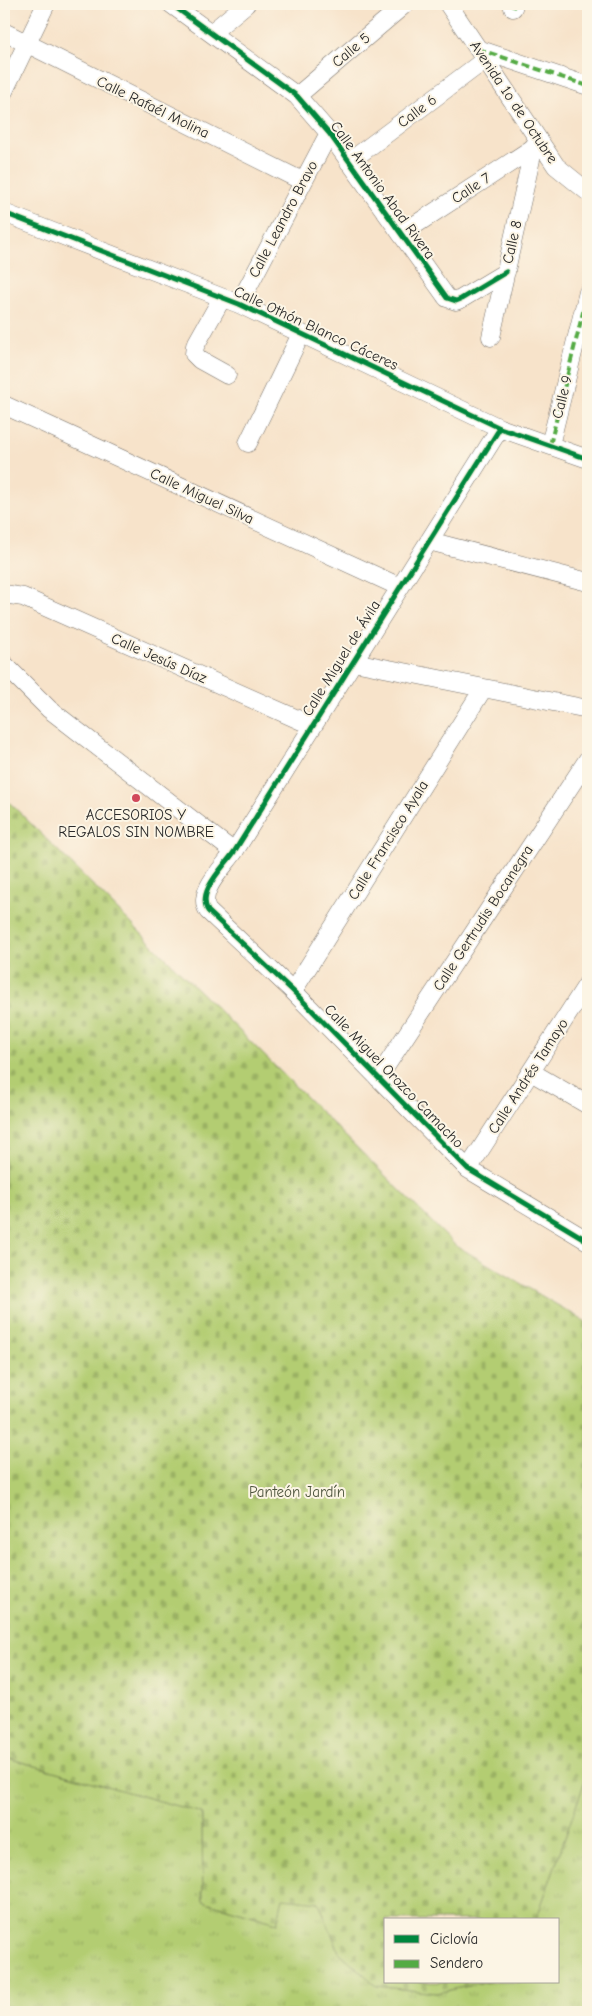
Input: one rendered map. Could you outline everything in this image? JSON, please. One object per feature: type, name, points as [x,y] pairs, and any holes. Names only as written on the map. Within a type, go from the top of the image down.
[{"type":"street","points":[[4,91],[24,44],[46,4]]},
{"type":"street","name":"Calle Antonio Abad Rivera","points":[[172,4],[297,96],[329,133],[443,294],[451,300],[461,299],[506,272]]},
{"type":"street","points":[[211,33],[246,4]]},
{"type":"street","name":"Calle 5","points":[[297,96],[405,4]]},
{"type":"street","name":"Avenida 1o de Octubre","points":[[448,4],[482,54],[537,144],[556,166],[588,192]]},
{"type":"street","name":"Calle Rafaél Molina","points":[[4,32],[24,44],[302,181]]},
{"type":"street","points":[[482,54],[588,86]]},
{"type":"street","name":"Calle 6","points":[[349,162],[482,54]]},
{"type":"street","name":"Calle Leandro Bravo","points":[[239,304],[302,181],[329,133]]},
{"type":"street","name":"Calle 7","points":[[401,234],[537,144]]},
{"type":"street","name":"Calle 8","points":[[491,337],[537,144]]},
{"type":"street","name":"Calle Othón Blanco Cáceres","points":[[4,213],[239,304],[500,428],[588,459]]},
{"type":"street","name":"Calle 9","points":[[550,445],[588,292]]},
{"type":"street","points":[[222,298],[195,346],[194,354],[200,360],[227,375]]},
{"type":"street","points":[[248,443],[301,334]]},
{"type":"street","name":"Calle Miguel Silva","points":[[4,405],[400,587]]},
{"type":"street","name":"Calle Miguel de Ávila","points":[[204,900],[207,890],[234,852],[314,726],[500,428]]},
{"type":"street","points":[[429,541],[588,582]]},
{"type":"street","name":"Calle Jesús Díaz","points":[[4,594],[23,597],[314,726]]},
{"type":"street","points":[[354,662],[588,709]]},
{"type":"street","points":[[4,664],[49,709],[234,852]]},
{"type":"street","name":"Calle Francisco Ayala","points":[[293,991],[483,689]]},
{"type":"street","name":"Calle Gertrudis Bocanegra","points":[[378,1078],[588,759]]},
{"type":"street","name":"Calle Miguel Orozco Camacho","points":[[204,900],[208,911],[293,991],[468,1169],[588,1241]]},
{"type":"street","name":"Calle Andrés Tamayo","points":[[468,1169],[588,983]]},
{"type":"street","points":[[531,1072],[588,1106]]},
{"type":"green space","name":"Panteón Jardín","points":[[4,797],[455,1245],[588,1323],[588,1772],[537,1918],[384,1918],[384,1984],[478,1984],[436,1993],[377,1986],[339,1952],[319,1902],[283,1898],[277,1923],[203,1901],[202,1813],[4,1757]]},
{"type":"green space","points":[[4,1757],[202,1813],[203,1901],[277,1923],[283,1897],[319,1902],[339,1952],[377,1986],[436,1993],[478,1984],[560,1984],[560,1918],[537,1918],[588,1772],[588,2012],[4,2012]]},
{"type":"marked path","points":[[513,8],[514,4]]},
{"type":"marked path","points":[[478,49],[588,86]]},
{"type":"marked path","points":[[550,445],[588,292]]},
{"type":"cycle path","points":[[171,4],[297,96],[329,133],[447,298],[456,301],[461,299],[506,272]]},
{"type":"cycle path","points":[[4,213],[239,304],[500,428],[588,459]]},
{"type":"cycle path","points":[[500,428],[234,852],[208,888],[205,904],[208,911],[293,991],[468,1169],[588,1241]]},
{"type":"place","name":"ACCESORIOS Y REGALOS SIN NOMBRE","points":[[136,798]]}]
